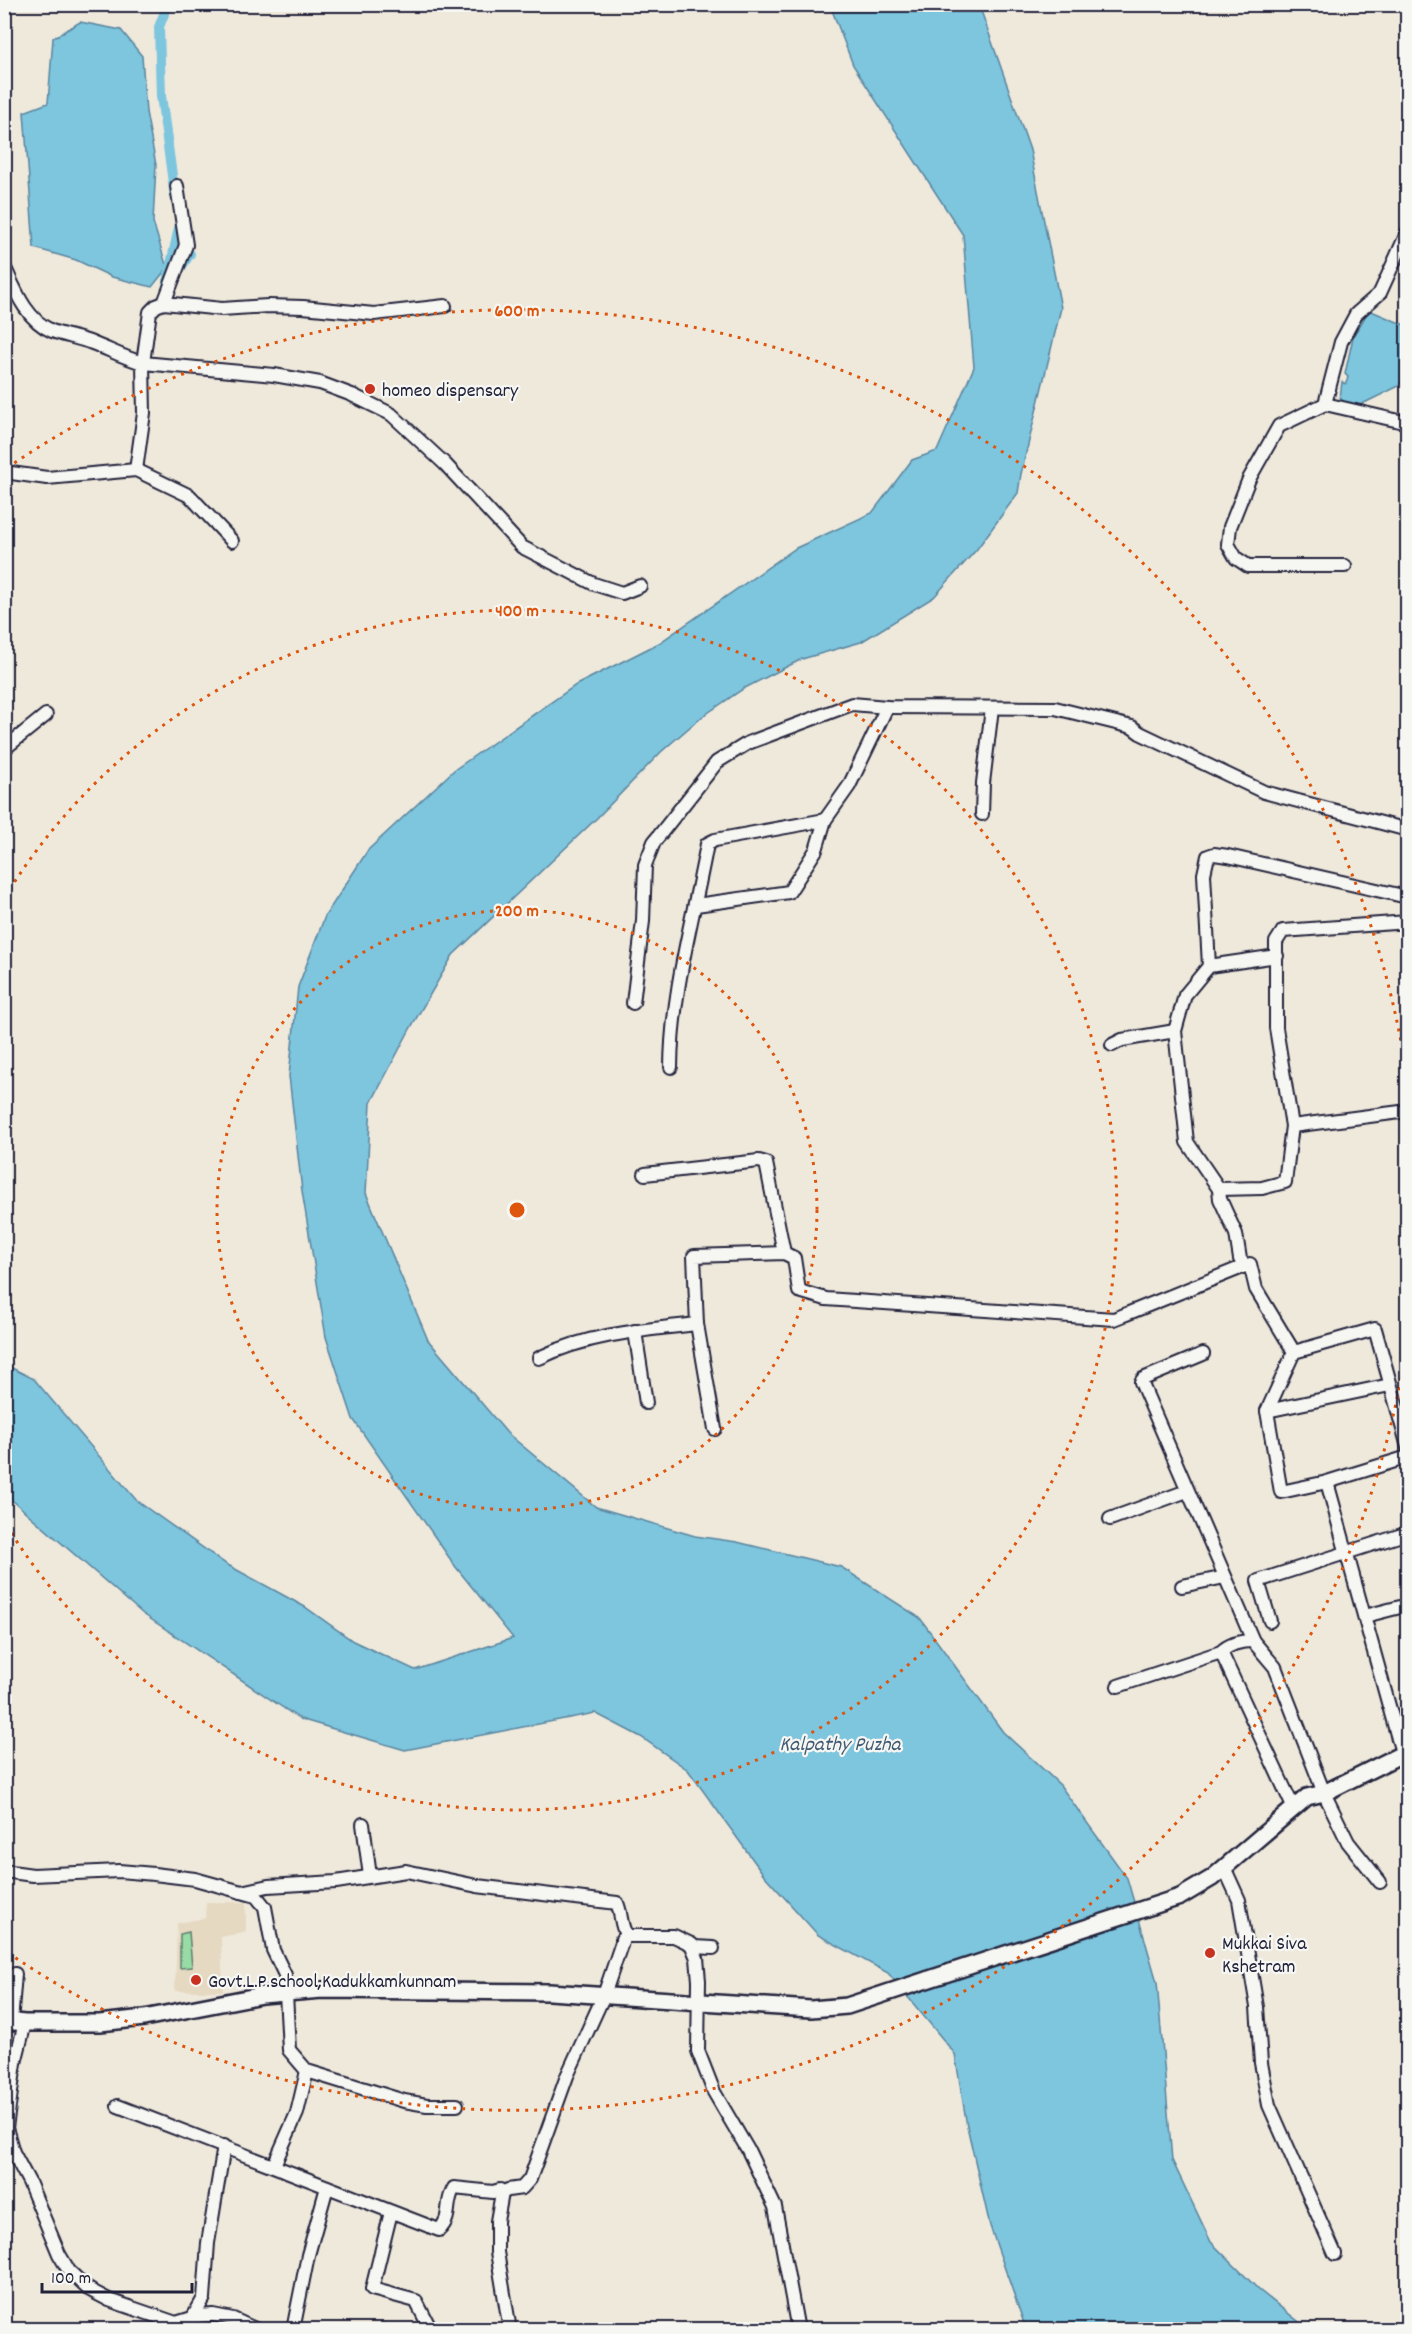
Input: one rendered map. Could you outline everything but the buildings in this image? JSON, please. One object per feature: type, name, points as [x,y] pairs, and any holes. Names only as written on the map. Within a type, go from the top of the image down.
[{"type":"main road","points":[[14,2022],[100,2023],[144,2018],[262,1995],[334,1990],[549,1992],[811,2009],[847,2006],[1180,1897],[1224,1868],[1307,1797],[1323,1793],[1405,1752]]},
{"type":"street","points":[[164,303],[186,245],[177,186]]},
{"type":"street","points":[[1325,404],[1341,342],[1356,314],[1380,293],[1407,231]]},
{"type":"street","points":[[5,269],[16,294],[29,314],[51,330],[92,343],[122,358],[144,363],[274,375],[321,383],[391,414],[445,464],[522,547],[594,584],[622,593],[640,586]]},
{"type":"street","points":[[135,470],[144,413],[144,363],[150,312],[156,306],[164,303],[222,309],[268,306],[303,307],[374,314],[445,306]]},
{"type":"street","points":[[1344,566],[1248,566],[1236,558],[1228,544],[1230,527],[1249,479],[1279,426],[1325,404],[1407,423]]},
{"type":"street","points":[[4,472],[47,478],[135,470],[190,496],[232,540]]},
{"type":"street","points":[[633,1003],[643,921],[645,865],[654,842],[717,762],[748,742],[852,704],[887,707],[1055,708],[1132,727],[1140,733],[1264,792],[1407,830]]},
{"type":"street","points":[[696,905],[789,892],[816,850],[825,820],[849,786],[887,707]]},
{"type":"street","points":[[982,814],[982,783],[992,708]]},
{"type":"street","points":[[4,749],[46,715]]},
{"type":"street","points":[[671,1067],[679,978],[707,844],[714,840],[825,820]]},
{"type":"street","points":[[1209,966],[1204,874],[1208,856],[1214,854],[1228,856],[1327,880],[1403,896],[1407,894]]},
{"type":"street","points":[[1219,1189],[1262,1188],[1284,1182],[1292,1126],[1276,1028],[1276,942],[1283,931],[1407,922]]},
{"type":"street","points":[[1245,1266],[1240,1260],[1236,1234],[1220,1199],[1219,1189],[1187,1142],[1175,1031],[1185,995],[1209,966],[1277,956]]},
{"type":"street","points":[[1112,1045],[1122,1040],[1175,1031]]},
{"type":"street","points":[[1292,1126],[1407,1111]]},
{"type":"street","points":[[645,1174],[759,1161],[766,1163],[784,1253]]},
{"type":"street","points":[[715,1429],[697,1324],[694,1256],[784,1253],[794,1258],[799,1291],[826,1299],[1114,1319],[1250,1264],[1256,1288],[1294,1352]]},
{"type":"street","points":[[539,1358],[563,1346],[585,1340],[635,1331],[697,1324]]},
{"type":"street","points":[[1407,1447],[1375,1329],[1294,1352],[1267,1411],[1281,1492],[1328,1482],[1407,1457]]},
{"type":"street","points":[[635,1331],[646,1403]]},
{"type":"street","points":[[1203,1354],[1141,1381],[1253,1641],[1275,1667],[1323,1793],[1348,1842],[1380,1882]]},
{"type":"street","points":[[1267,1411],[1390,1385]]},
{"type":"street","points":[[1328,1482],[1405,1752]]},
{"type":"street","points":[[1110,1519],[1187,1491]]},
{"type":"street","points":[[1270,1621],[1258,1581],[1407,1533]]},
{"type":"street","points":[[1182,1586],[1225,1577]]},
{"type":"street","points":[[1365,1617],[1407,1605]]},
{"type":"street","points":[[1118,1686],[1221,1652],[1227,1646],[1241,1641],[1253,1641]]},
{"type":"street","points":[[1221,1652],[1294,1809]]},
{"type":"street","points":[[363,1824],[370,1876]]},
{"type":"street","points":[[1224,1868],[1239,1900],[1257,2007],[1262,2063],[1269,2105],[1335,2254]]},
{"type":"street","points":[[4,1871],[33,1875],[119,1871],[154,1874],[195,1879],[256,1896],[265,1907],[273,1950],[285,1975],[289,2050],[307,2071],[404,2101],[457,2105]]},
{"type":"street","points":[[241,1892],[268,1886],[326,1883],[406,1871],[477,1886],[617,1903],[621,1911],[622,1930],[627,1935],[674,1936],[695,1947],[713,1948]]},
{"type":"street","points":[[510,2330],[497,2252],[497,2221],[502,2193],[522,2188],[530,2179],[567,2076],[604,1995],[622,1939]]},
{"type":"street","points":[[691,1944],[697,1958],[700,2003],[698,2051],[714,2092],[748,2150],[775,2207],[798,2330]]},
{"type":"street","points":[[15,1974],[14,2022],[6,2128],[13,2152],[29,2182],[59,2254],[69,2271],[88,2289],[109,2300],[176,2323],[213,2315],[233,2319],[257,2330]]},
{"type":"street","points":[[274,2165],[297,2112],[307,2071]]},
{"type":"street","points":[[118,2106],[439,2230],[446,2223],[453,2188],[493,2192],[500,2190]]},
{"type":"street","points":[[192,2319],[204,2298],[208,2243],[224,2146]]},
{"type":"street","points":[[4,2162],[18,2162]]},
{"type":"street","points":[[294,2330],[308,2255],[327,2187]]},
{"type":"street","points":[[391,2212],[372,2289],[416,2301],[431,2330]]},
{"type":"shaded area","points":[[206,1902],[246,1902],[246,1932],[221,1937],[223,1991],[175,1991],[177,1923],[205,1918]]},
{"type":"green space","points":[[189,1932],[192,1967],[180,1968],[180,1934]]},
{"type":"water","name":"Kalpathy Puzha","points":[[830,5],[979,5],[1030,150],[1061,308],[1018,493],[977,549],[934,597],[861,642],[802,659],[743,689],[699,719],[661,752],[597,818],[453,955],[371,1103],[366,1193],[428,1340],[507,1433],[596,1507],[695,1536],[737,1542],[841,1567],[920,1618],[1003,1732],[1060,1785],[1127,1878],[1157,1982],[1172,2160],[1211,2242],[1259,2290],[1308,2329],[1026,2329],[990,2226],[967,2126],[955,2054],[888,1973],[818,1935],[764,1875],[688,1770],[641,1737],[595,1713],[405,1750],[300,1719],[143,1614],[5,1494],[4,1364],[34,1379],[137,1501],[226,1564],[305,1607],[353,1641],[415,1670],[513,1638],[455,1566],[353,1419],[326,1337],[302,1191],[289,1076],[298,987],[325,916],[368,850],[454,770],[576,685],[659,643],[796,548],[872,513],[912,460],[937,451],[974,367],[963,235],[853,65]]},
{"type":"water","points":[[80,22],[121,30],[142,56],[146,112],[156,165],[153,222],[167,268],[152,287],[112,277],[76,260],[34,248],[24,112],[48,103],[53,38]]},
{"type":"water","points":[[1369,310],[1407,326],[1407,369],[1399,386],[1352,409],[1340,398],[1342,382],[1346,384],[1348,377],[1345,374],[1353,337]]},
{"type":"waterway","points":[[172,4],[166,9],[159,27],[161,96],[175,197]]},
{"type":"waterway","points":[[167,282],[179,219]]},
{"type":"waterway","points":[[180,269],[190,254]]},
{"type":"place","name":"homeo dispensary","points":[[370,389]]},
{"type":"place","name":"Mukkai Siva Kshetram","points":[[1210,1953]]},
{"type":"place","name":"Govt.L.P.school,Kadukkamkunnam","points":[[196,1980]]}]
